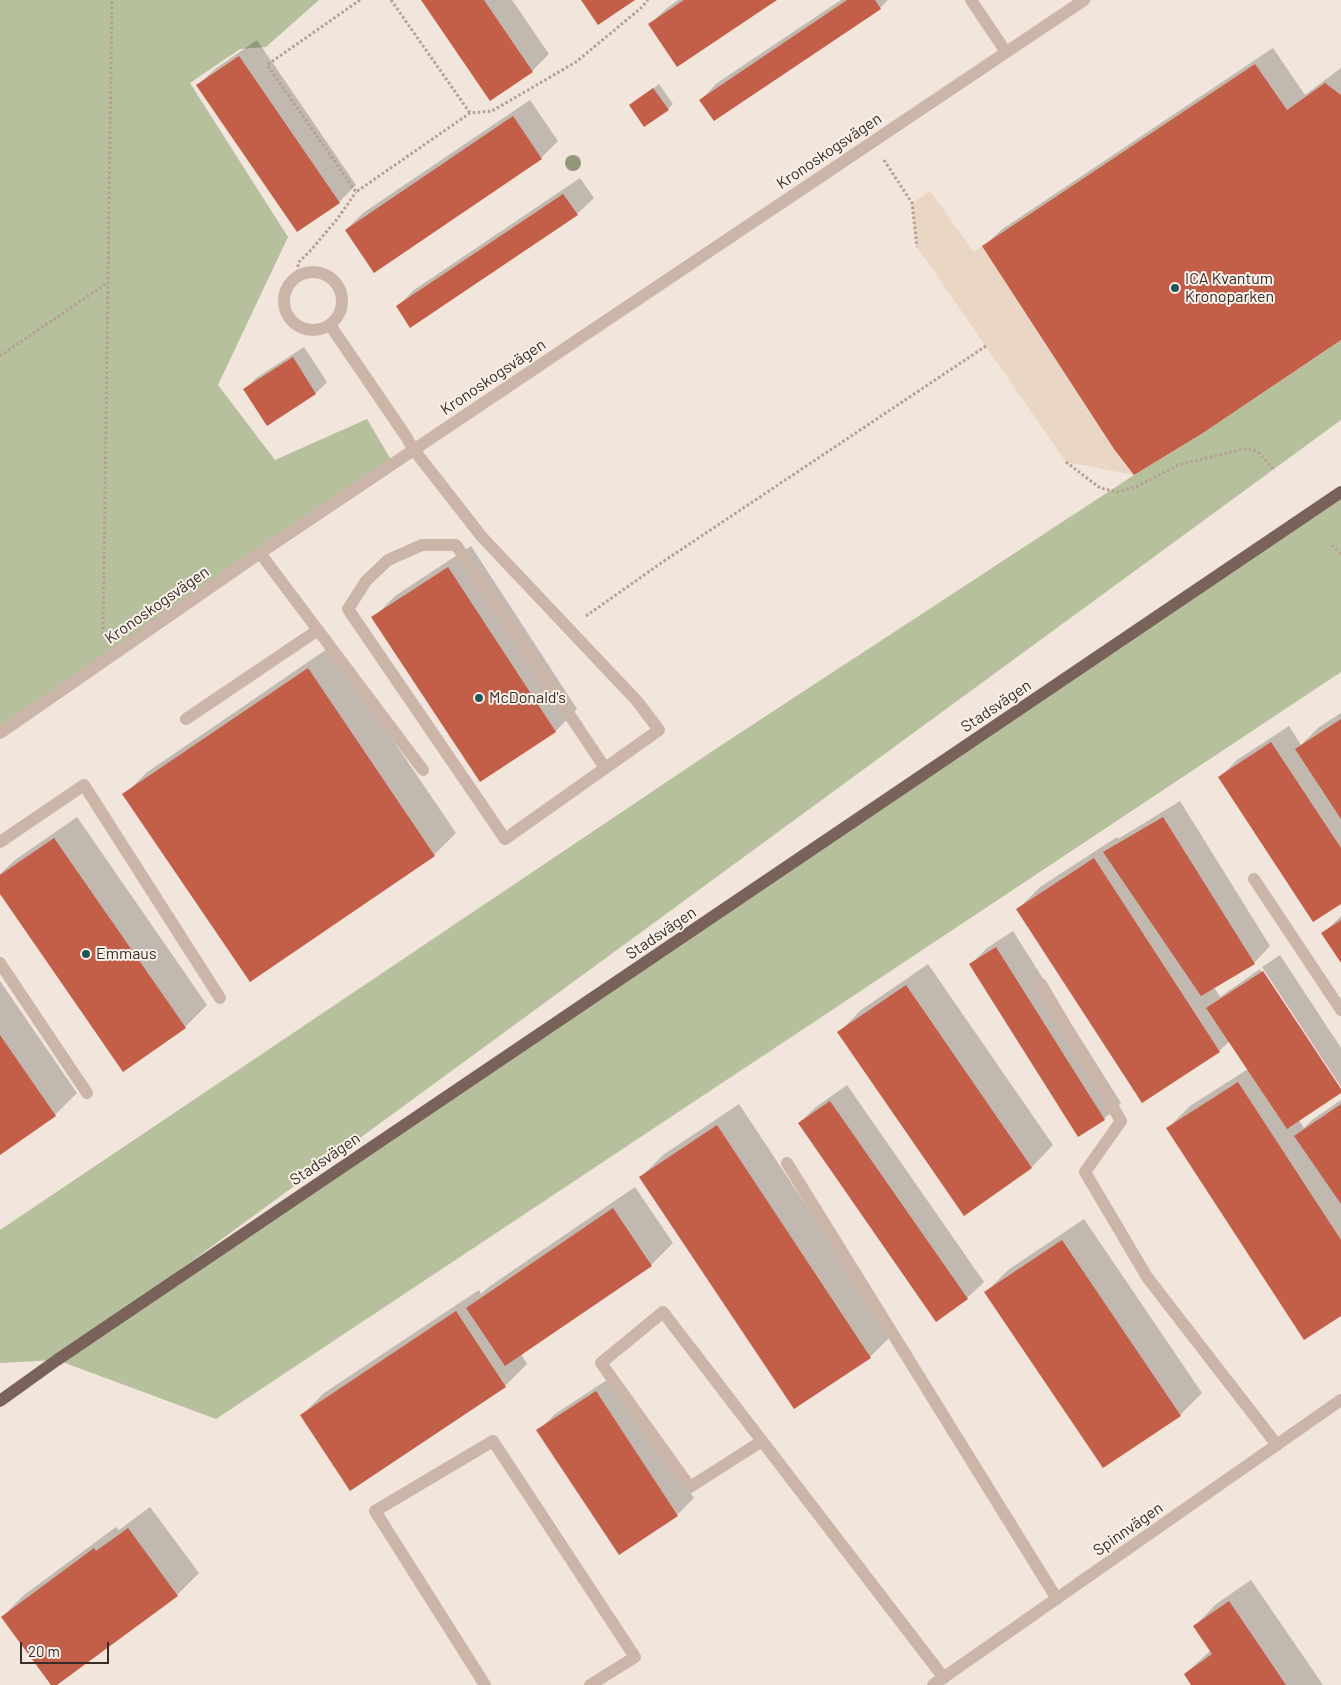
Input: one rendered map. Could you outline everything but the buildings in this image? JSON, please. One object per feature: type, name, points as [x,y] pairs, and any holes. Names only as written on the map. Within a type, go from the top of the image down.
[{"type":"main road","name":"Stadsvägen","points":[[0,1401],[57,1360],[1341,492]]},
{"type":"street","points":[[971,0],[1006,52]]},
{"type":"street","name":"Kronoskogsvägen","points":[[0,733],[260,553],[1084,0]]},
{"type":"street","points":[[306,273],[321,274],[334,281],[340,290],[342,299],[341,309],[337,318],[330,325],[322,329],[304,329],[289,318],[284,300],[286,291],[298,277],[306,273]]},
{"type":"street","points":[[330,325],[414,450],[482,537],[637,701],[659,730],[505,840],[348,609],[366,581],[388,560],[422,545],[456,545],[605,768]]},
{"type":"street","points":[[260,553],[423,770]]},
{"type":"street","points":[[186,719],[318,630]]},
{"type":"street","points":[[0,842],[84,785],[220,998]]},
{"type":"street","points":[[1254,879],[1341,1010]]},
{"type":"street","points":[[0,963],[87,1093]]},
{"type":"street","points":[[1041,984],[1121,1121],[1085,1172],[1147,1277],[1277,1445]]},
{"type":"street","points":[[787,1163],[1057,1598]]},
{"type":"street","points":[[762,1441],[690,1487],[601,1363],[663,1312],[762,1441],[938,1681]]},
{"type":"street","name":"Spinnvägen","points":[[938,1681],[1341,1400]]},
{"type":"street","points":[[485,1685],[375,1511],[492,1441],[635,1657],[590,1685]]},
{"type":"path","points":[[103,634],[112,0]]},
{"type":"path","points":[[356,192],[266,65],[360,0]]},
{"type":"path","points":[[391,0],[470,113]]},
{"type":"path","points":[[298,277],[298,263],[338,218],[356,192],[470,113],[492,111],[576,62],[648,0]]},
{"type":"path","points":[[872,142],[912,203],[917,247]]},
{"type":"path","points":[[0,356],[107,283]]},
{"type":"path","points":[[569,628],[986,346]]},
{"type":"path","points":[[1066,462],[1100,488],[1118,492],[1138,486],[1178,465],[1243,449],[1252,449],[1259,453],[1275,471]]},
{"type":"path","points":[[1332,545],[1341,554]]},
{"type":"green space","points":[[0,0],[319,0],[266,47],[240,49],[190,83],[288,237],[218,385],[275,460],[367,419],[393,463],[0,733]]},
{"type":"green space","points":[[1341,340],[1341,420],[73,1348],[1341,492],[1341,672],[216,1419],[57,1360],[0,1363],[0,1230],[717,748],[1134,475],[1203,433]]},
{"type":"shaded area","points":[[930,191],[974,252],[994,238],[983,246],[1134,475],[1066,462],[917,247],[912,203]]},
{"type":"place","name":"ICA Kvantum Kronoparken","points":[[1175,288]]},
{"type":"place","name":"McDonald's","points":[[479,698]]},
{"type":"place","name":"Emmaus","points":[[86,954]]}]
